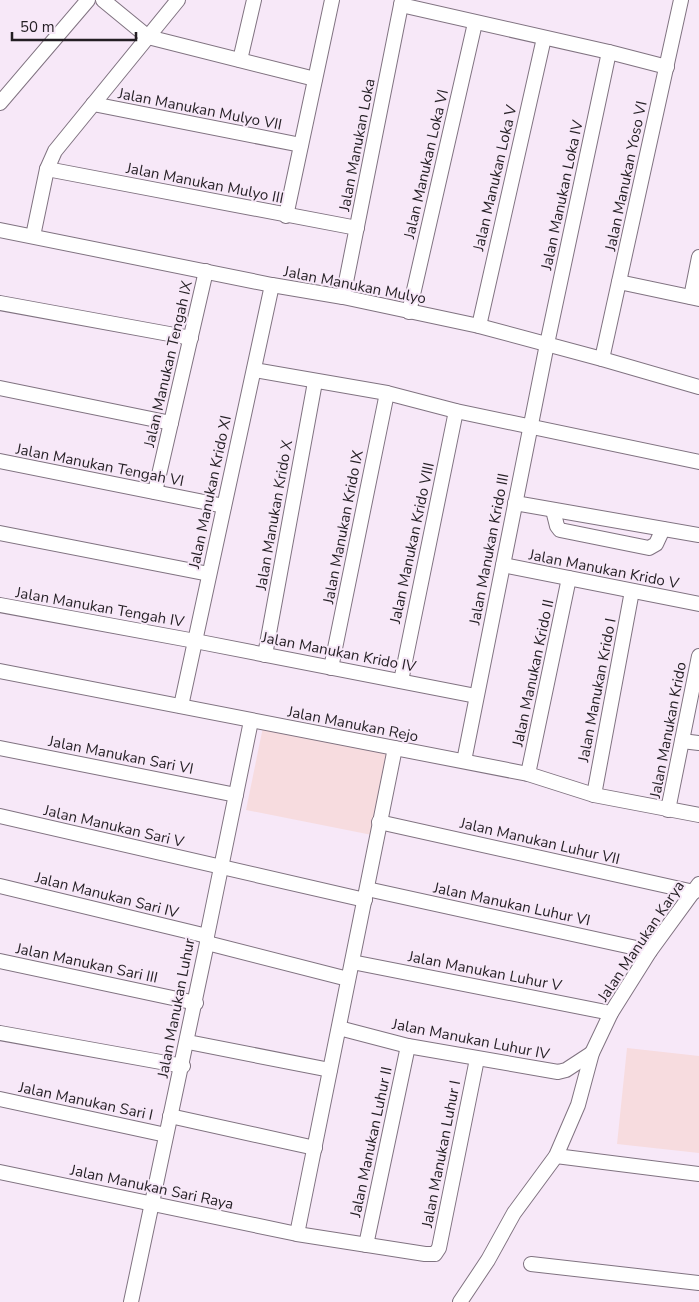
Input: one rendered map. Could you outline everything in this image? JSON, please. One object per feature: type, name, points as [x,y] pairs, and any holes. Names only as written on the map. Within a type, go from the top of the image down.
[{"type":"street","points":[[0,103],[88,0]]},
{"type":"street","points":[[103,0],[148,37],[315,79]]},
{"type":"street","points":[[33,236],[47,169],[54,151],[178,0]]},
{"type":"street","points":[[240,60],[254,0]]},
{"type":"street","points":[[286,216],[332,0]]},
{"type":"street","name":"Jalan Manukan Yoso VI","points":[[602,359],[681,0]]},
{"type":"street","points":[[402,3],[475,23],[609,52],[667,67]]},
{"type":"street","name":"Jalan Manukan Loka","points":[[343,297],[402,3]]},
{"type":"street","name":"Jalan Manukan Loka VI","points":[[409,312],[475,23]]},
{"type":"street","name":"Jalan Manukan Loka V","points":[[479,326],[544,38]]},
{"type":"street","name":"Jalan Manukan Loka IV","points":[[547,344],[609,52]]},
{"type":"street","name":"Jalan Manukan Mulyo VII","points":[[93,104],[301,145]]},
{"type":"street","name":"Jalan Manukan Mulyo III","points":[[47,169],[356,228]]},
{"type":"street","name":"Jalan Manukan Mulyo","points":[[0,230],[272,285],[343,297],[479,326],[699,387]]},
{"type":"street","points":[[619,282],[695,298],[699,256]]},
{"type":"street","name":"Jalan Manukan Tengah IX","points":[[155,492],[206,271]]},
{"type":"street","name":"Jalan Manukan Krido XI","points":[[181,706],[272,285]]},
{"type":"street","points":[[0,303],[191,338]]},
{"type":"street","name":"Jalan Manukan Krido III","points":[[464,761],[547,344]]},
{"type":"street","points":[[254,370],[386,394],[456,411],[699,462]]},
{"type":"street","name":"Jalan Manukan Krido X","points":[[265,654],[315,382]]},
{"type":"street","points":[[0,388],[171,424]]},
{"type":"street","name":"Jalan Manukan Krido IX","points":[[331,668],[386,394]]},
{"type":"street","name":"Jalan Manukan Krido VIII","points":[[401,681],[456,411]]},
{"type":"street","name":"Jalan Manukan Tengah VI","points":[[0,461],[224,506]]},
{"type":"street","points":[[515,503],[699,535]]},
{"type":"street","points":[[553,510],[557,526],[560,530],[649,548],[656,544],[663,529]]},
{"type":"street","points":[[0,532],[209,574]]},
{"type":"street","name":"Jalan Manukan Krido V","points":[[503,565],[699,604]]},
{"type":"street","name":"Jalan Manukan Krido II","points":[[528,774],[569,578]]},
{"type":"street","name":"Jalan Manukan Krido I","points":[[594,794],[632,591]]},
{"type":"street","name":"Jalan Manukan Tengah IV","points":[[0,605],[195,641]]},
{"type":"street","name":"Jalan Manukan Krido IV","points":[[195,641],[476,696]]},
{"type":"street","name":"Jalan Manukan Krido","points":[[668,810],[697,675],[699,656]]},
{"type":"street","name":"Jalan Manukan Rejo","points":[[0,671],[528,774],[594,794],[699,816]]},
{"type":"street","name":"Jalan Manukan Luhur","points":[[131,1302],[170,1116],[188,1042],[220,868],[251,721]]},
{"type":"street","points":[[682,741],[699,743]]},
{"type":"street","name":"Jalan Manukan Sari VI","points":[[0,748],[236,794]]},
{"type":"street","points":[[297,1234],[395,748]]},
{"type":"street","name":"Jalan Manukan Sari V","points":[[0,816],[220,868],[366,894]]},
{"type":"street","name":"Jalan Manukan Luhur VII","points":[[380,822],[696,888]]},
{"type":"street","name":"Jalan Manukan Sari IV","points":[[0,886],[348,979]]},
{"type":"street","name":"Jalan Manukan Karya","points":[[460,1302],[488,1260],[514,1213],[556,1156],[578,1105],[592,1053],[611,1013],[650,951],[696,888]]},
{"type":"street","name":"Jalan Manukan Luhur VI","points":[[366,894],[650,951]]},
{"type":"street","name":"Jalan Manukan Sari III","points":[[0,961],[196,1003]]},
{"type":"street","name":"Jalan Manukan Luhur V","points":[[352,962],[611,1013]]},
{"type":"street","name":"Jalan Manukan Luhur IV","points":[[339,1028],[408,1046],[558,1072],[566,1070],[592,1053]]},
{"type":"street","points":[[0,1033],[183,1066]]},
{"type":"street","points":[[188,1042],[330,1070]]},
{"type":"street","name":"Jalan Manukan Luhur II","points":[[366,1245],[408,1046]]},
{"type":"street","name":"Jalan Manukan Luhur I","points":[[435,1254],[439,1248],[477,1059]]},
{"type":"street","name":"Jalan Manukan Sari I","points":[[0,1099],[166,1135]]},
{"type":"street","points":[[170,1116],[314,1148]]},
{"type":"street","points":[[556,1156],[699,1174]]},
{"type":"street","name":"Jalan Manukan Sari Raya","points":[[0,1172],[297,1234],[435,1254]]},
{"type":"street","points":[[531,1264],[699,1283]]},
{"type":"shaded area","points":[[263,727],[389,752],[372,835],[246,810]]},
{"type":"shaded area","points":[[627,1048],[699,1056],[699,1153],[617,1144]]}]
